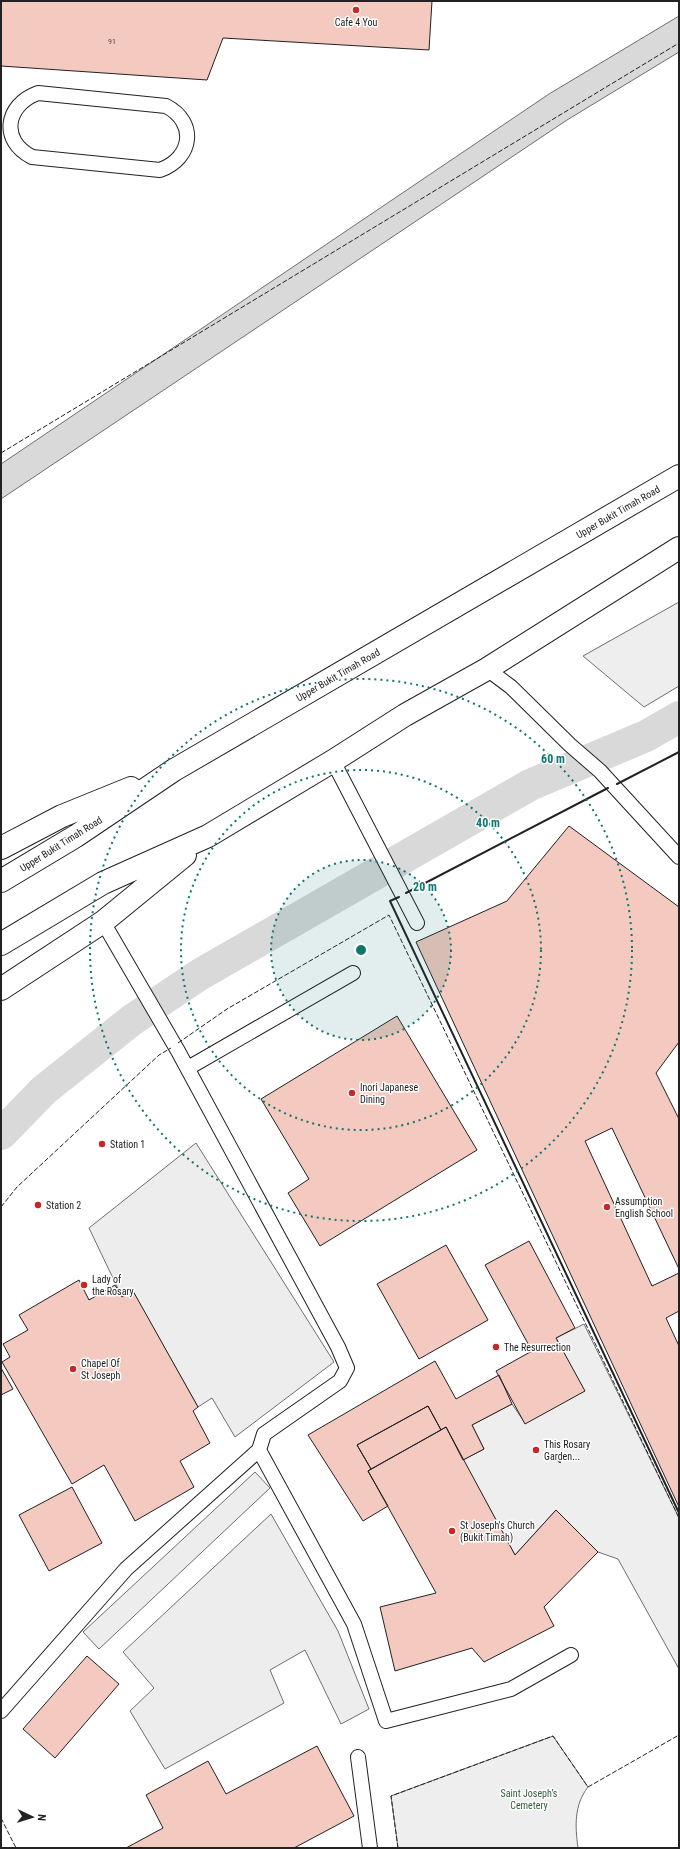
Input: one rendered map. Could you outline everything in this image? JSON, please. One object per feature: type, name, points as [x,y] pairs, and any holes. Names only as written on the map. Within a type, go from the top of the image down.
[{"type":"highway","name":"Upper Bukit Timah Road","points":[[1,881],[76,836],[174,770],[679,476]]},
{"type":"highway","points":[[1,944],[103,883],[208,836],[333,761],[405,714],[486,669],[679,548]]},
{"type":"highway","points":[[1,848],[62,816],[174,770]]},
{"type":"highway","points":[[1,989],[103,922],[208,836]]},
{"type":"lane","points":[[38,93],[46,93],[166,106],[174,110],[184,123],[187,131],[187,140],[182,156],[176,162],[160,170],[152,170],[32,157],[24,153],[13,140],[6,123],[22,101],[38,93]]},
{"type":"lane","points":[[486,669],[511,687],[570,745],[600,771],[679,857]]},
{"type":"lane","points":[[333,761],[398,883],[417,923]]},
{"type":"lane","points":[[1,1711],[126,1569],[259,1450],[264,1434],[340,1382],[347,1368],[338,1347],[188,1068],[103,922]]},
{"type":"lane","points":[[188,1068],[353,973]]},
{"type":"lane","points":[[259,1450],[354,1624],[386,1721],[511,1689],[571,1655]]},
{"type":"lane","points":[[358,1757],[370,1848]]},
{"type":"green space","points":[[679,602],[679,686],[644,707],[583,656]]},
{"type":"green space","points":[[584,1324],[679,1518],[679,1669],[618,1559],[598,1552],[556,1510],[515,1555],[463,1460],[484,1449],[472,1425],[512,1404],[525,1423],[584,1391],[556,1338]]},
{"type":"green space","name":"Saint Joseph’s Cemetery","points":[[553,1736],[588,1787],[583,1794],[578,1808],[576,1832],[578,1848],[398,1848],[391,1796]]},
{"type":"shaded area","points":[[679,16],[679,52],[567,120],[1,499],[1,464],[549,94]]},
{"type":"shaded area","points":[[196,1143],[334,1362],[235,1437],[212,1398],[198,1407],[133,1292],[122,1297],[89,1228]]},
{"type":"shaded area","points":[[255,1472],[270,1488],[99,1649],[83,1632]]},
{"type":"shaded area","points":[[271,1514],[338,1631],[369,1709],[341,1724],[305,1650],[270,1670],[284,1703],[165,1769],[130,1711],[154,1688],[123,1652]]},
{"type":"building","points":[[1,1],[432,1],[429,50],[223,38],[207,80],[1,66]]},
{"type":"building","name":"Assumption English School","points":[[569,826],[679,907],[679,1042],[656,1073],[679,1119],[679,1269],[612,1128],[585,1141],[652,1286],[679,1273],[679,1311],[666,1318],[679,1346],[679,1507],[416,942],[507,901]]},
{"type":"building","points":[[397,1016],[477,1150],[320,1246],[288,1193],[309,1179],[261,1099]]},
{"type":"building","points":[[529,1241],[575,1328],[556,1338],[585,1391],[525,1424],[496,1371],[532,1351],[485,1265]]},
{"type":"building","points":[[446,1245],[488,1320],[419,1359],[377,1284]]},
{"type":"building","points":[[79,1280],[89,1300],[115,1285],[122,1297],[133,1291],[198,1407],[193,1411],[210,1443],[180,1461],[194,1487],[135,1521],[104,1465],[72,1484],[2,1362],[10,1357],[3,1344],[28,1330],[19,1315]]},
{"type":"building","points":[[435,1361],[456,1399],[499,1375],[512,1404],[472,1425],[484,1449],[463,1460],[446,1427],[441,1430],[428,1406],[357,1445],[371,1469],[368,1471],[388,1506],[363,1521],[308,1435]]},
{"type":"building","points":[[1,1368],[13,1389],[1,1395]]},
{"type":"building","points":[[428,1406],[441,1430],[371,1469],[357,1445]]},
{"type":"building","name":"St Joseph's Church (Bukit Timah)","points":[[446,1427],[515,1555],[556,1510],[598,1552],[544,1607],[554,1626],[484,1662],[472,1648],[395,1671],[380,1607],[436,1593],[368,1471]]},
{"type":"building","points":[[72,1487],[102,1543],[49,1571],[19,1515]]},
{"type":"building","points":[[87,1656],[119,1684],[55,1758],[23,1729]]},
{"type":"building","points":[[317,1746],[354,1816],[294,1848],[126,1848],[163,1828],[146,1795],[208,1761],[226,1794]]},
{"type":"waterway","points":[[1,1134],[44,1090],[132,1020],[199,975],[530,785],[646,736],[679,717]]},
{"type":"fence","points":[[1,453],[679,43]]},
{"type":"fence","points":[[178,1043],[227,1009],[389,915],[679,1518]]},
{"type":"fence","points":[[1,1207],[17,1187],[159,1055],[171,1048]]},
{"type":"fence","points":[[398,1848],[391,1796],[553,1736],[588,1787],[679,1735]]},
{"type":"fence","points":[[1,1818],[16,1848]]},
{"type":"wall","points":[[617,784],[679,752]]},
{"type":"wall","points":[[406,893],[608,788]]},
{"type":"wall","points":[[399,897],[390,901],[679,1513]]},
{"type":"wall","points":[[554,1456],[560,1462]]},
{"type":"place","name":"Cafe 4 You","points":[[356,10]]},
{"type":"place","name":"Inori Japanese Dining","points":[[352,1093]]},
{"type":"place","name":"Station 1","points":[[102,1144]]},
{"type":"place","name":"Station 2","points":[[38,1205]]},
{"type":"place","name":"Assumption English School","points":[[607,1207]]},
{"type":"place","name":"Lady of the Rosary","points":[[84,1285]]},
{"type":"place","name":"The Resurrection","points":[[496,1347]]},
{"type":"place","name":"Chapel Of St Joseph","points":[[73,1369]]},
{"type":"place","name":"This Rosary Garden...","points":[[536,1450]]},
{"type":"place","name":"St Joseph's Church (Bukit Timah)","points":[[452,1531]]}]
